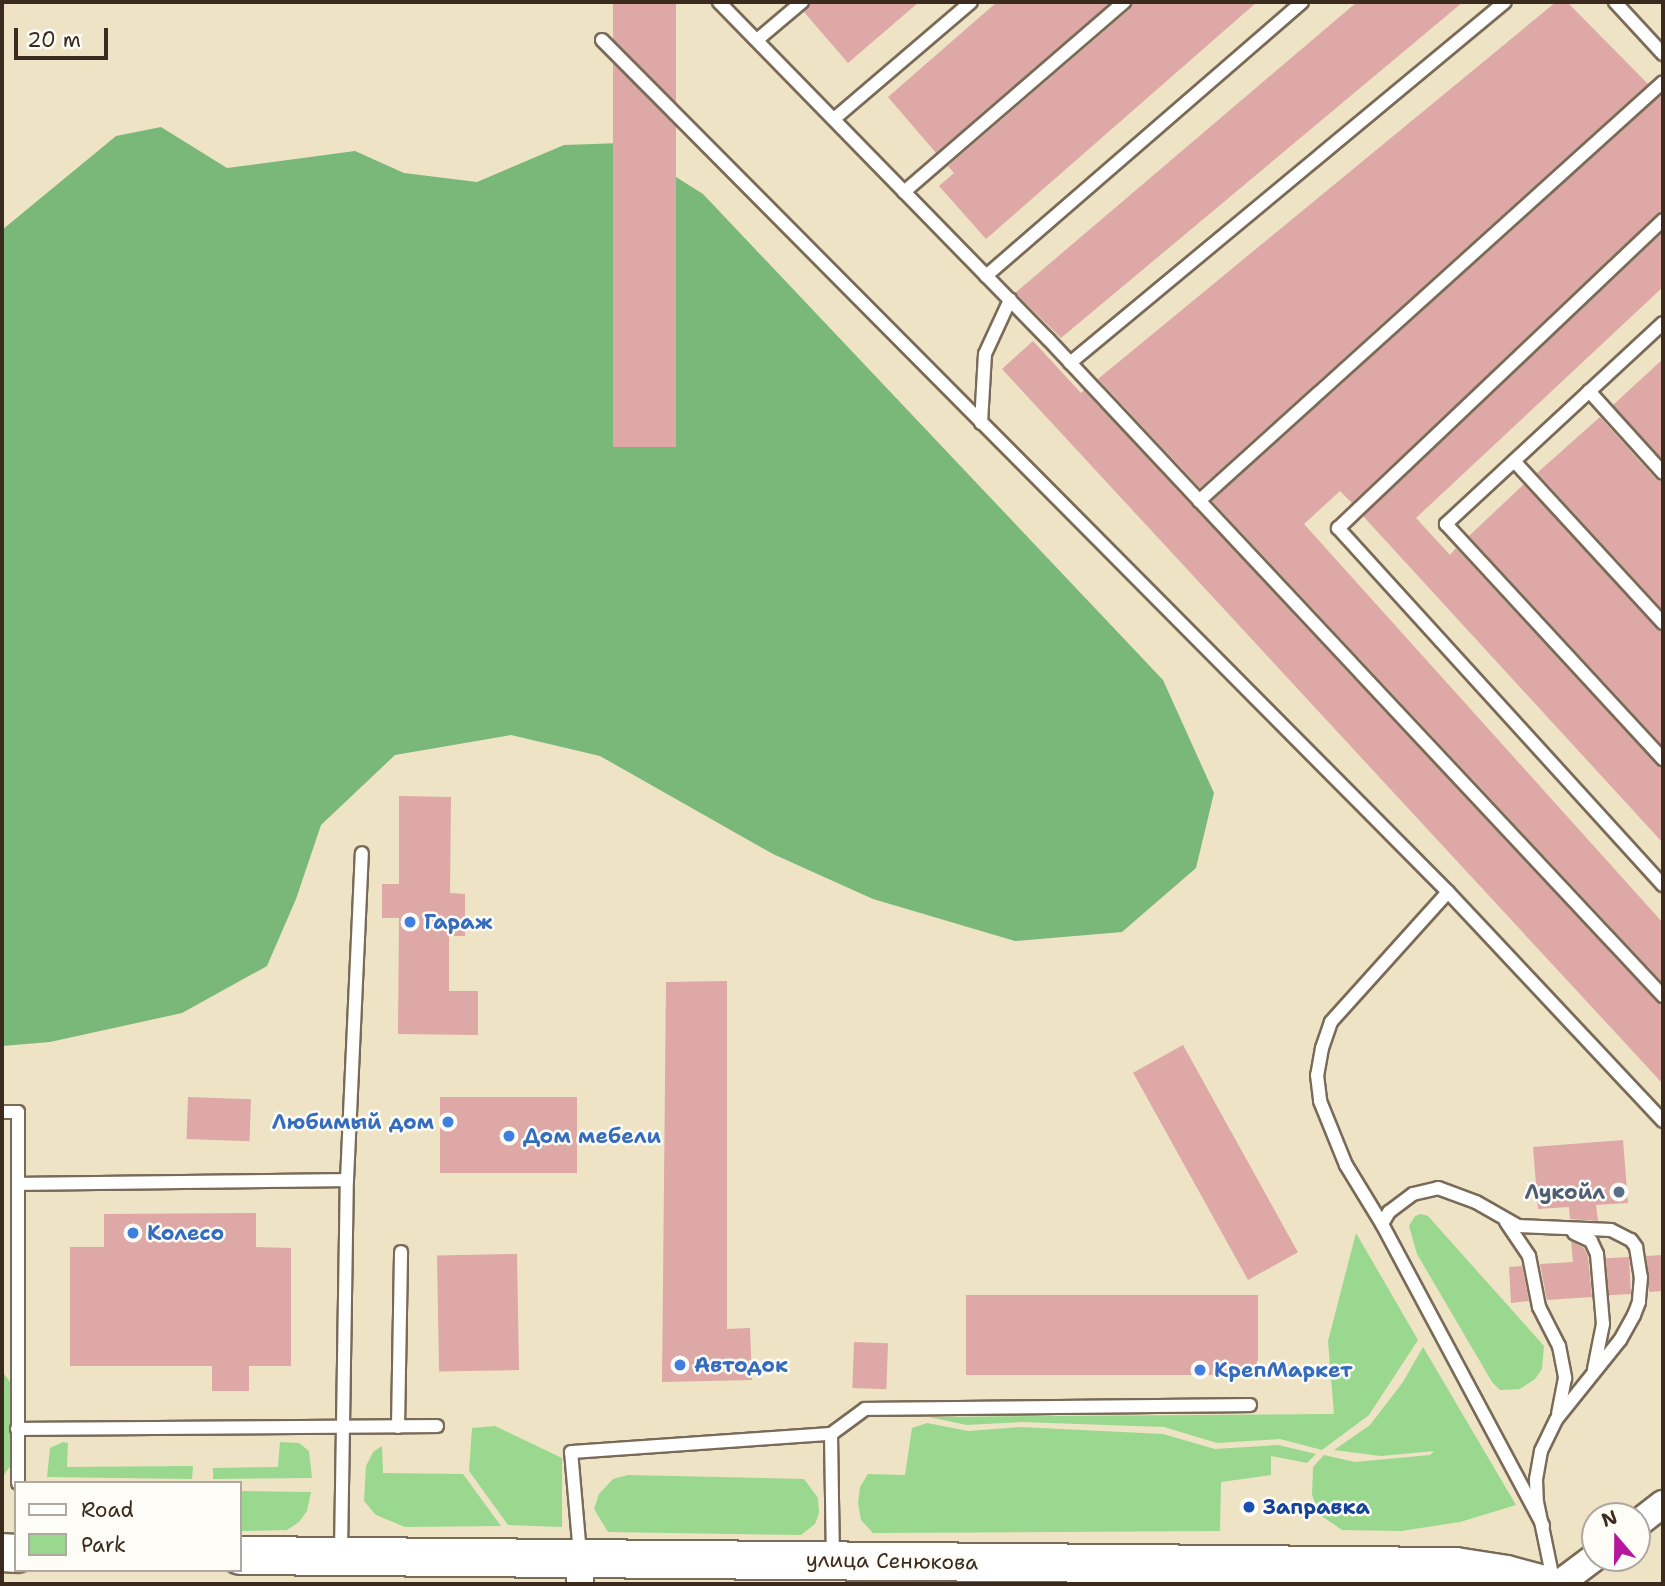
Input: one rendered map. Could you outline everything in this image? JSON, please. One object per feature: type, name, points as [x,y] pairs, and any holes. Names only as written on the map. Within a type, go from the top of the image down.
[{"type":"main road","name":"улица Сенюкова","points":[[242,1555],[340,1556],[580,1571],[833,1561],[1455,1566],[1506,1574],[1543,1584]]},
{"type":"street","points":[[1559,1584],[1581,1568]]},
{"type":"lane","points":[[719,2],[1070,363],[1663,996]]},
{"type":"lane","points":[[757,40],[802,2]]},
{"type":"lane","points":[[834,120],[971,2]]},
{"type":"lane","points":[[904,192],[1124,2]]},
{"type":"lane","points":[[986,276],[1301,2]]},
{"type":"lane","points":[[1070,363],[1505,2]]},
{"type":"lane","points":[[1615,2],[1663,54]]},
{"type":"lane","points":[[602,40],[1448,892],[1663,1121]]},
{"type":"lane","points":[[1199,501],[1663,82]]},
{"type":"lane","points":[[1663,220],[1338,528],[1663,885]]},
{"type":"lane","points":[[981,423],[985,354],[1010,300]]},
{"type":"lane","points":[[1662,328],[1589,391],[1446,524],[1663,759]]},
{"type":"lane","points":[[1589,391],[1663,473]]},
{"type":"lane","points":[[1514,461],[1663,623]]},
{"type":"lane","points":[[340,1556],[347,1180],[362,853]]},
{"type":"lane","points":[[1448,892],[1332,1022],[1322,1048],[1317,1075],[1320,1101],[1346,1164],[1382,1224],[1543,1526]]},
{"type":"lane","points":[[2,1112],[18,1112],[18,1481]]},
{"type":"lane","points":[[18,1184],[347,1180]]},
{"type":"lane","points":[[1382,1224],[1389,1212],[1413,1194],[1438,1188],[1476,1202],[1529,1229],[1611,1230],[1631,1240],[1636,1247],[1641,1277],[1639,1302],[1620,1340],[1556,1420],[1541,1451],[1536,1479],[1554,1584]]},
{"type":"lane","points":[[1503,1218],[1530,1256],[1539,1307],[1564,1361],[1565,1378],[1556,1420]]},
{"type":"lane","points":[[1556,1229],[1585,1236],[1595,1246],[1603,1324],[1593,1372]]},
{"type":"lane","points":[[398,1427],[401,1252]]},
{"type":"lane","points":[[580,1571],[571,1452],[831,1434],[865,1409],[1250,1405]]},
{"type":"lane","points":[[17,1429],[437,1426]]},
{"type":"lane","points":[[831,1434],[833,1561]]},
{"type":"green space","points":[[161,127],[227,168],[355,151],[404,173],[477,182],[564,145],[622,143],[703,194],[1163,680],[1214,793],[1196,868],[1122,932],[1015,941],[873,899],[773,854],[600,756],[511,735],[395,755],[321,825],[296,899],[267,966],[182,1013],[50,1042],[2,1046],[2,230],[116,136]]},
{"type":"green space","points":[[1415,1216],[1428,1216],[1544,1346],[1542,1369],[1535,1379],[1520,1389],[1500,1390],[1492,1382],[1417,1254],[1409,1226]]},
{"type":"green space","points":[[1356,1233],[1418,1340],[1369,1415],[1322,1450],[1280,1439],[1217,1443],[1164,1427],[1021,1422],[967,1425],[929,1417],[1334,1414],[1328,1341]]},
{"type":"green space","points":[[1423,1347],[1516,1505],[1460,1522],[1401,1531],[1342,1530],[1320,1515],[1312,1495],[1313,1467],[1324,1455],[1355,1462],[1430,1455],[1434,1451],[1381,1456],[1334,1450],[1370,1425],[1403,1382]]},
{"type":"green space","points":[[2,1371],[13,1386],[11,1465],[2,1478]]},
{"type":"green space","points":[[927,1423],[968,1431],[1020,1427],[1163,1434],[1215,1449],[1278,1445],[1316,1454],[1307,1463],[1271,1456],[1271,1475],[1221,1482],[1220,1531],[873,1533],[861,1520],[858,1503],[860,1487],[868,1474],[905,1475],[912,1428]]},
{"type":"green space","points":[[495,1426],[562,1458],[562,1527],[508,1525],[469,1471],[472,1428]]},
{"type":"green space","points":[[63,1442],[68,1443],[67,1467],[193,1466],[192,1479],[47,1477],[50,1448]]},
{"type":"green space","points":[[280,1442],[299,1443],[309,1451],[312,1478],[213,1479],[213,1468],[278,1467]]},
{"type":"green space","points":[[382,1446],[383,1473],[463,1474],[501,1526],[405,1527],[376,1515],[364,1501],[366,1466],[373,1452]]},
{"type":"green space","points":[[628,1475],[804,1479],[818,1498],[819,1513],[815,1524],[801,1535],[608,1532],[594,1509],[599,1494],[613,1479]]},
{"type":"green space","points":[[242,1491],[311,1492],[307,1511],[299,1522],[287,1530],[242,1531]]},
{"type":"building","points":[[613,2],[676,2],[676,447],[613,447]]},
{"type":"building","points":[[811,2],[919,2],[848,63],[804,12]]},
{"type":"building","points":[[997,2],[1111,2],[936,153],[888,97]]},
{"type":"building","points":[[1133,2],[1257,2],[986,239],[939,186],[954,173],[948,166],[1130,9]]},
{"type":"building","points":[[1357,2],[1463,2],[1061,338],[1015,293]]},
{"type":"building","points":[[1556,2],[1567,2],[1648,84],[1200,488],[1098,379]]},
{"type":"building","points":[[1660,96],[1663,99],[1663,211],[1352,503],[1340,491],[1304,524],[1663,923],[1663,983],[1212,501]]},
{"type":"building","points":[[1663,232],[1663,287],[1416,518],[1450,555],[1456,548],[1657,765],[1663,768],[1663,843],[1363,516]]},
{"type":"building","points":[[1033,341],[1081,393],[1084,390],[1657,1002],[1663,1005],[1663,1084],[1002,369]]},
{"type":"building","points":[[1663,359],[1663,460],[1613,405]]},
{"type":"building","points":[[1600,417],[1656,479],[1663,482],[1663,610],[1537,473]]},
{"type":"building","points":[[1524,484],[1657,629],[1663,632],[1663,746],[1469,536]]},
{"type":"building","points":[[399,796],[451,797],[450,893],[465,894],[465,936],[449,936],[449,991],[478,991],[478,1035],[398,1034],[399,918],[382,918],[382,884],[399,884]]},
{"type":"building","points":[[727,981],[727,1329],[750,1328],[752,1380],[662,1382],[666,982]]},
{"type":"building","points":[[1183,1045],[1298,1252],[1248,1280],[1133,1073]]},
{"type":"building","points":[[188,1097],[251,1099],[249,1141],[187,1139]]},
{"type":"building","name":"Дом мебели","points":[[440,1097],[577,1097],[577,1173],[440,1173]]},
{"type":"building","points":[[1623,1140],[1628,1203],[1596,1205],[1598,1221],[1570,1219],[1569,1207],[1538,1209],[1533,1147]]},
{"type":"building","points":[[256,1213],[256,1247],[291,1248],[291,1366],[249,1366],[249,1391],[212,1391],[212,1366],[70,1366],[70,1247],[104,1247],[104,1214]]},
{"type":"building","points":[[1571,1241],[1584,1248],[1588,1256],[1592,1297],[1547,1300],[1540,1264],[1573,1262]]},
{"type":"building","points":[[517,1254],[519,1370],[439,1371],[437,1255]]},
{"type":"building","points":[[1663,1255],[1663,1291],[1649,1292],[1646,1256]]},
{"type":"building","points":[[1629,1257],[1631,1294],[1608,1295],[1606,1258]]},
{"type":"building","points":[[1522,1266],[1529,1301],[1511,1303],[1509,1267]]},
{"type":"building","points":[[966,1295],[1258,1295],[1258,1375],[966,1375]]},
{"type":"building","points":[[854,1342],[888,1343],[886,1389],[852,1388]]},
{"type":"place","name":"Гараж","points":[[410,922]]},
{"type":"place","name":"Любимый дом","points":[[448,1122]]},
{"type":"place","name":"Дом мебели","points":[[509,1136]]},
{"type":"place","name":"Лукойл","points":[[1619,1192]]},
{"type":"place","name":"Колесо","points":[[133,1233]]},
{"type":"place","name":"Автодок","points":[[680,1365]]},
{"type":"place","name":"КрепМаркет","points":[[1200,1370]]},
{"type":"place","name":"Заправка","points":[[1249,1507]]}]
